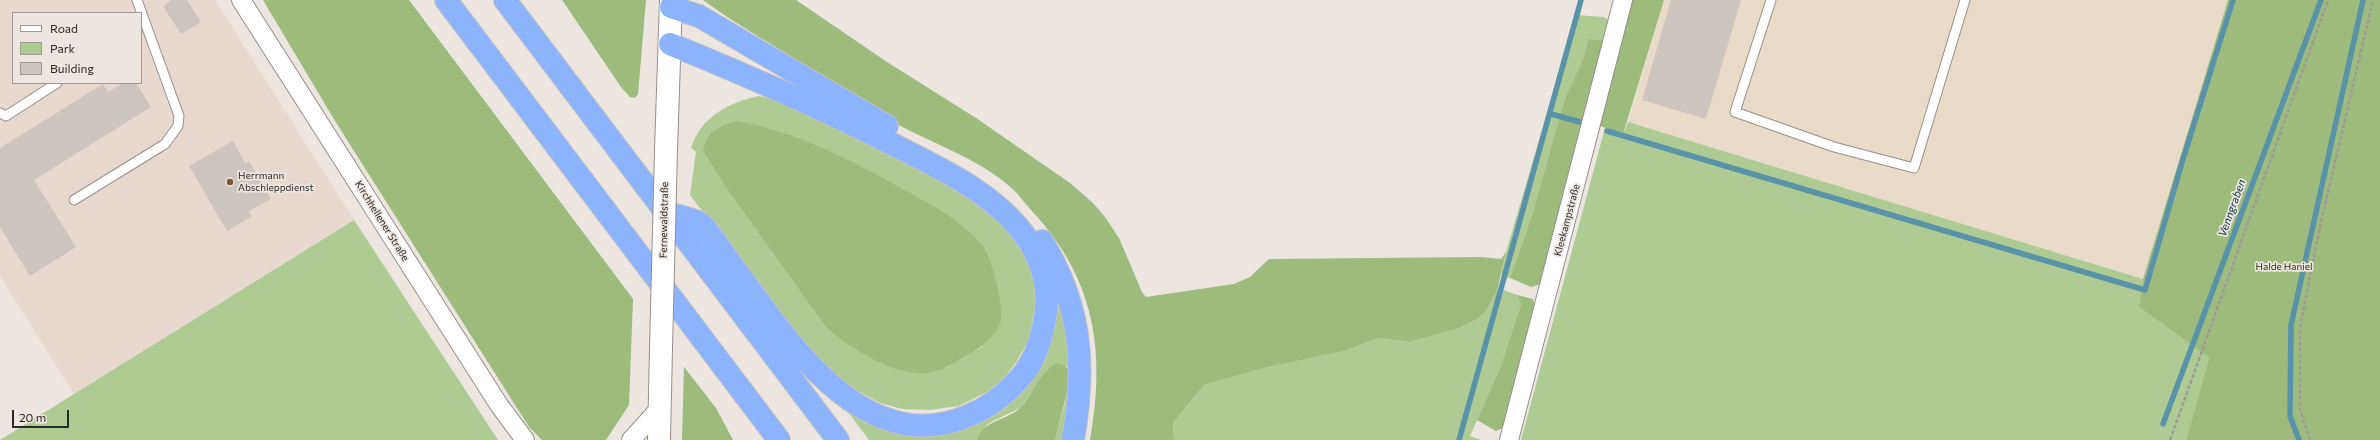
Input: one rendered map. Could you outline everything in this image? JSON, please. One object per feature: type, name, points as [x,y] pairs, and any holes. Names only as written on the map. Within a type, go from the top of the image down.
[{"type":"highway","points":[[446,0],[779,440]]},
{"type":"highway","points":[[505,0],[838,440]]},
{"type":"highway","points":[[671,3],[698,16],[969,172],[1013,206],[1035,229],[1054,262],[1063,282],[1075,319],[1081,362],[1081,388],[1073,440]]},
{"type":"highway","points":[[667,213],[701,224],[791,343],[810,364],[833,385],[861,406],[894,421],[912,424],[933,424],[958,420],[982,410],[1003,395],[1022,376],[1035,355],[1042,333],[1047,299],[1044,276],[1036,253],[1021,231],[978,192],[913,154],[853,124],[767,83],[670,44]]},
{"type":"main road","name":"Fernewaldstraße","points":[[659,440],[671,3]]},
{"type":"street","name":"Kirchhellener Straße","points":[[241,0],[491,392],[524,440]]},
{"type":"street","name":"Kleekampstraße","points":[[1509,440],[1623,0]]},
{"type":"street","points":[[631,440],[660,408]]},
{"type":"lane","points":[[137,0],[140,12]]},
{"type":"lane","points":[[1770,0],[1735,112],[1834,147],[1914,168],[1965,0]]},
{"type":"lane","points":[[74,200],[165,144],[178,126],[179,116],[144,26]]},
{"type":"lane","points":[[0,114],[6,116],[55,84]]},
{"type":"path","points":[[2170,440],[2328,0]]},
{"type":"path","points":[[2310,440],[2300,410],[2300,327],[2373,0]]},
{"type":"shaded area","points":[[0,0],[215,0],[354,220],[74,394],[0,276]]},
{"type":"shaded area","points":[[1664,0],[2228,0],[2143,279],[1628,122]]},
{"type":"green space","points":[[263,0],[409,0],[633,299],[629,405],[606,440],[542,440],[529,427],[335,121]]},
{"type":"green space","points":[[562,0],[646,0],[638,94],[635,98],[630,97],[621,87]]},
{"type":"green space","points":[[703,0],[796,0],[887,62],[976,118],[1070,183],[1093,203],[1105,217],[1119,238],[1142,292],[1146,297],[1234,284],[1250,277],[1269,259],[1480,257],[1501,259],[1506,252],[1497,291],[1487,309],[1477,319],[1456,329],[1410,342],[1379,338],[1344,351],[1268,367],[1204,385],[1173,423],[1174,440],[1090,440],[1095,407],[1097,376],[1091,318],[1082,290],[1070,263],[1053,237],[1020,197],[996,175],[953,151],[895,123]]},
{"type":"green space","points":[[1631,0],[1664,0],[1623,134],[1600,126]]},
{"type":"green space","name":"Halde Haniel","points":[[2228,0],[2380,0],[2380,440],[2186,440],[2209,358],[2139,307],[2143,279]]},
{"type":"green space","points":[[1576,15],[1604,17],[1609,20],[1606,40],[1588,39],[1584,57],[1565,98],[1532,215],[1510,278],[1501,275],[1506,252]]},
{"type":"green space","points":[[1588,39],[1606,40],[1541,284],[1531,287],[1510,278],[1532,215],[1565,98],[1584,57]]},
{"type":"green space","points":[[758,96],[776,99],[897,153],[991,209],[1014,234],[1026,257],[1034,281],[1035,306],[1029,339],[1017,361],[1004,378],[987,392],[959,406],[929,410],[902,409],[880,403],[844,383],[796,336],[690,195],[696,152],[691,148],[701,128],[726,107]],"holes":[[[703,151],[983,346],[947,367],[931,372],[825,326],[724,185]]]},
{"type":"green space","points":[[737,121],[801,139],[842,157],[882,177],[933,206],[965,228],[974,236],[986,251],[993,270],[1001,310],[1000,323],[995,333],[977,349],[954,363],[933,372],[920,373],[890,367],[847,344],[835,335],[825,326],[724,185],[703,151],[708,138],[714,130]]},
{"type":"green space","points":[[1628,122],[2143,279],[2139,307],[2209,358],[2186,440],[1521,440],[1605,128],[1623,134]]},
{"type":"green space","points":[[354,220],[498,440],[0,440]]},
{"type":"green space","points":[[1504,290],[1517,295],[1521,304],[1501,366],[1470,436],[1481,440],[1174,440],[1173,423],[1204,385],[1268,367],[1344,351],[1379,338],[1410,342],[1456,329],[1487,309],[1497,291]]},
{"type":"green space","points":[[1061,293],[1074,355],[1067,440],[1055,440],[1065,402],[1068,367],[1057,363],[1020,408],[989,423],[977,440],[869,440],[848,412],[847,410],[870,421],[999,407],[1054,295]]},
{"type":"green space","points":[[1517,295],[1533,299],[1535,307],[1505,427],[1496,431],[1477,420],[1501,366],[1521,304]]},
{"type":"green space","points":[[1057,363],[1062,364],[1070,370],[1070,380],[1055,440],[977,440],[985,428],[990,424],[1008,416],[1020,408],[1025,403],[1041,378]]},
{"type":"green space","points":[[684,367],[716,408],[733,440],[682,440]]},
{"type":"building","points":[[171,0],[187,0],[201,22],[181,34],[163,6]]},
{"type":"building","points":[[1671,0],[1741,0],[1706,119],[1642,100]]},
{"type":"building","points":[[103,84],[108,92],[121,84],[137,84],[151,107],[34,180],[76,247],[30,276],[0,227],[0,148]]},
{"type":"building","name":"Herrmann Abschleppdienst","points":[[233,141],[245,163],[249,161],[271,199],[249,211],[252,216],[227,231],[189,166]]},
{"type":"waterway","points":[[1459,440],[1581,0]]},
{"type":"waterway","points":[[1607,131],[2145,290],[2183,159],[2233,0]]},
{"type":"waterway","name":"Venngraben","points":[[2163,424],[2321,0]]},
{"type":"waterway","points":[[2299,440],[2290,416],[2291,325],[2363,0]]},
{"type":"waterway","points":[[1551,114],[1580,122]]},
{"type":"place","name":"Herrmann Abschleppdienst","points":[[230,182]]}]
